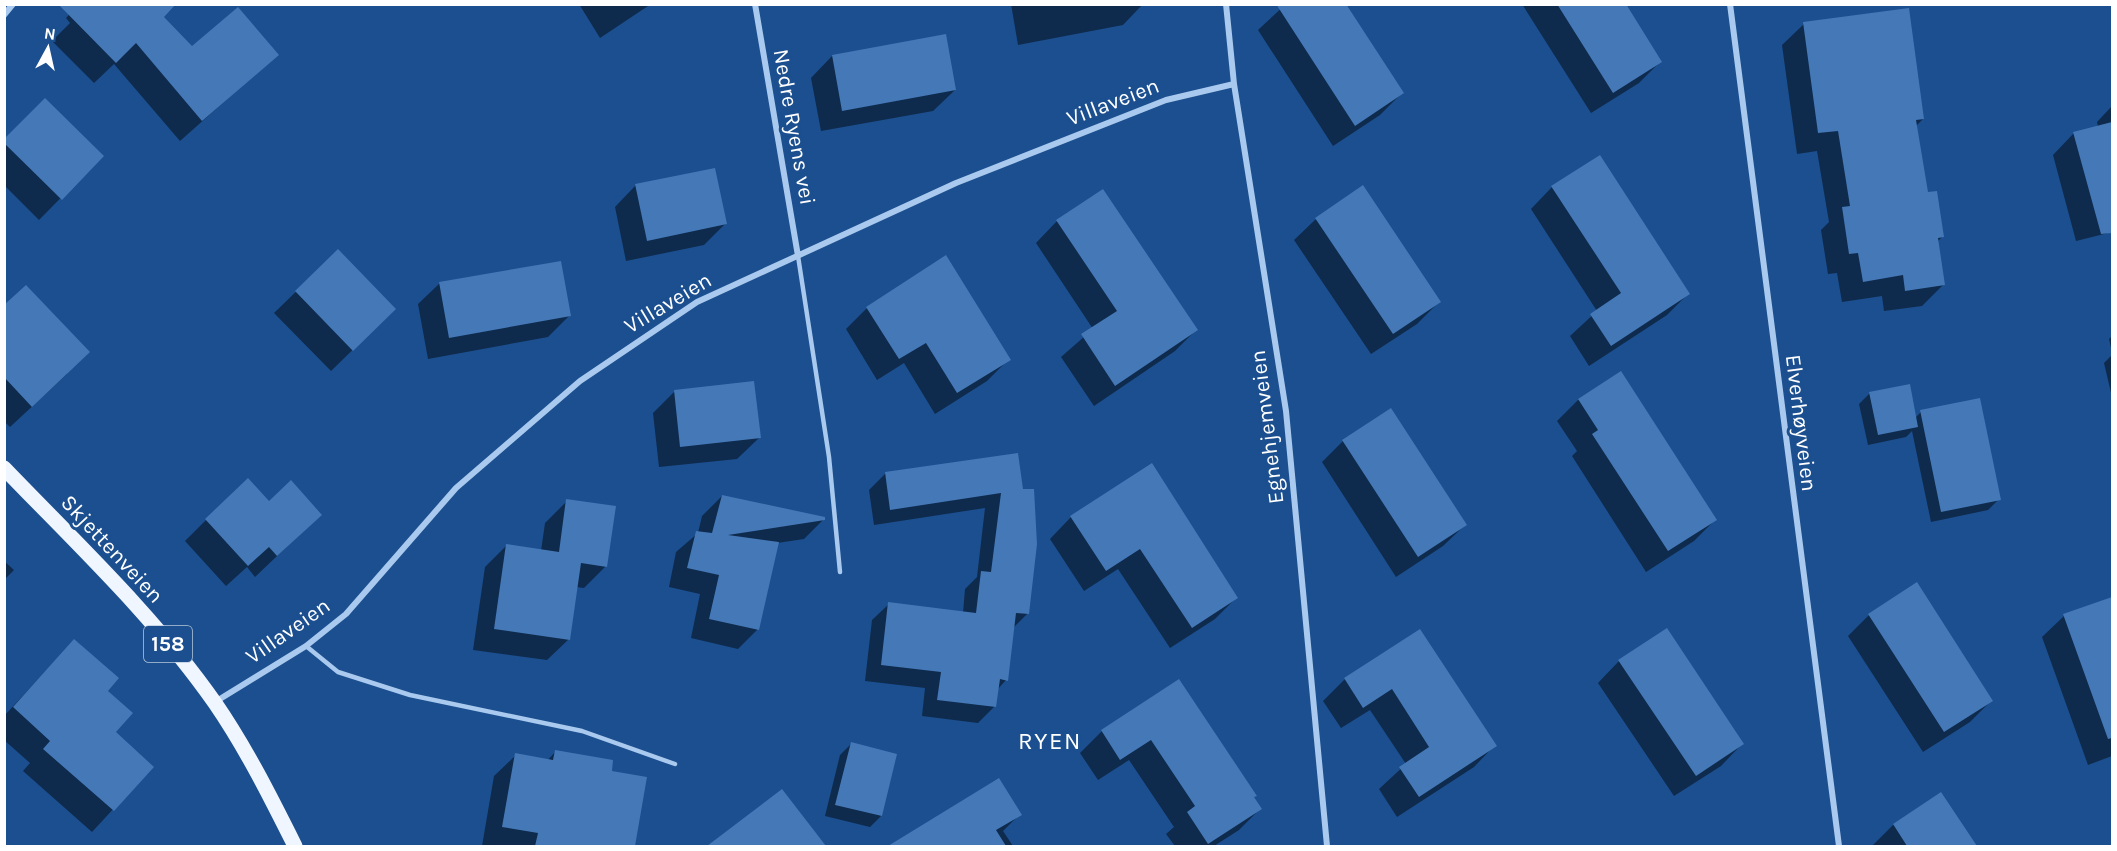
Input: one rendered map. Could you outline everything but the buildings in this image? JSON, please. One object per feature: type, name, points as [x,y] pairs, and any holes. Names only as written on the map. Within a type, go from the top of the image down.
[{"type":"main road","name":"Skjettenveien","points":[[4,468],[152,625],[214,702],[265,788],[295,846]]},
{"type":"street","points":[[4,15],[13,4]]},
{"type":"street","name":"Nedre Ryens vei","points":[[755,4],[798,256]]},
{"type":"street","name":"Egnehjemveien","points":[[1226,4],[1234,84],[1286,411],[1327,846]]},
{"type":"street","name":"Elverhøyveien","points":[[1730,4],[1839,846]]},
{"type":"street","name":"Villaveien","points":[[214,702],[306,646],[346,614],[456,488],[579,381],[697,303],[956,183],[1154,105],[1234,84]]},
{"type":"lane","points":[[798,256],[830,457],[840,572]]},
{"type":"lane","points":[[306,646],[338,672],[369,682],[410,695],[582,731],[675,764]]},
{"type":"district","name":"RYEN","points":[[1050,741]]}]
